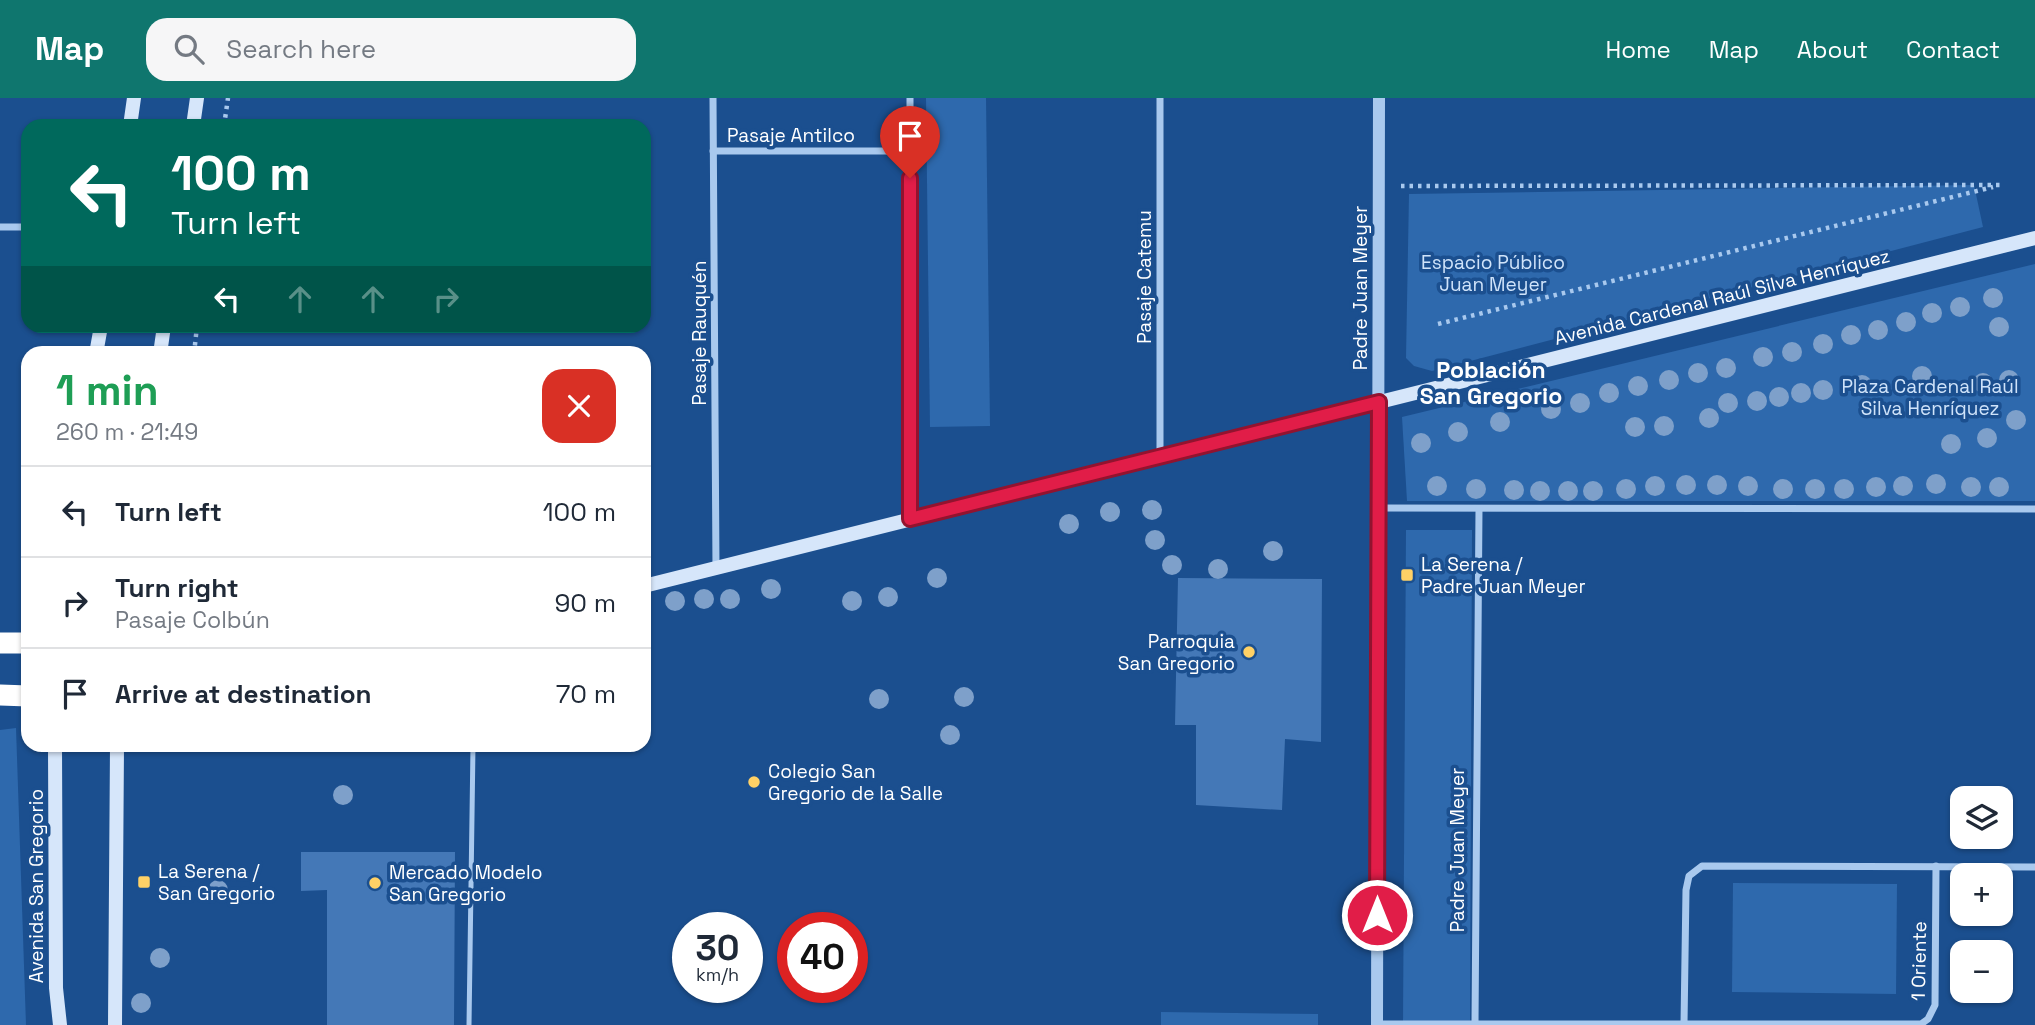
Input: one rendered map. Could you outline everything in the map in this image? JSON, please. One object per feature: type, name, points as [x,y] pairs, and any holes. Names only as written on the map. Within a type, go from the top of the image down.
[{"type":"highway","points":[[0,643],[21,641]]},
{"type":"highway","points":[[0,695],[21,696]]},
{"type":"main road","points":[[131,119],[134,98]]},
{"type":"main road","points":[[194,119],[197,98]]},
{"type":"main road","name":"Avenida Cardenal Raúl Silva Henríquez","points":[[651,584],[2035,238]]},
{"type":"main road","points":[[0,635],[21,639]]},
{"type":"main road","name":"Avenida San Gregorio","points":[[55,752],[56,988],[60,1025]]},
{"type":"main road","points":[[115,1025],[117,752]]},
{"type":"street","name":"Pasaje Rauquén","points":[[713,98],[716,568]]},
{"type":"street","points":[[910,98],[910,519]]},
{"type":"street","name":"Pasaje Catemu","points":[[1160,98],[1160,457]]},
{"type":"street","name":"Padre Juan Meyer","points":[[1377,1024],[1379,98]]},
{"type":"street","name":"Pasaje Antilco","points":[[713,151],[910,151]]},
{"type":"street","points":[[0,227],[21,227]]},
{"type":"street","points":[[1378,508],[2035,509]]},
{"type":"street","name":"Padre Juan Meyer","points":[[1475,1024],[1479,509]]},
{"type":"street","points":[[1684,1024],[1686,890],[1689,876],[1702,866],[2035,867]]},
{"type":"street","name":"1 Oriente","points":[[1377,1024],[1912,1025],[1928,1019],[1935,1005],[1936,866]]},
{"type":"lane","points":[[469,1025],[473,752]]},
{"type":"path","points":[[225,119],[228,98]]},
{"type":"path","points":[[1379,186],[2001,185],[1438,324]]},
{"type":"green space","points":[[926,98],[986,98],[990,426],[930,427]]},
{"type":"green space","name":"Espacio Público Juan Meyer","points":[[1974,185],[1983,227],[1432,371],[1414,366],[1406,358],[1409,194]]},
{"type":"green space","name":"Plaza Cardenal Raúl Silva Henríquez","points":[[2035,264],[2035,501],[1407,501],[1402,417]]},
{"type":"green space","points":[[1406,530],[1472,530],[1470,1025],[1403,1025]]},
{"type":"green space","points":[[16,728],[26,1025],[0,1025],[0,730]]},
{"type":"green space","points":[[1733,883],[1897,884],[1896,994],[1732,992]]},
{"type":"green space","points":[[1161,1012],[1318,1014],[1318,1025],[1161,1025]]},
{"type":"building","name":"Parroquia San Gregorio","points":[[1178,578],[1322,579],[1321,742],[1285,739],[1282,810],[1196,805],[1196,725],[1175,725]]},
{"type":"building","points":[[301,852],[455,852],[454,1025],[327,1025],[327,890],[301,891]]},
{"type":"place","name":"La Serena / Padre Juan Meyer","points":[[1407,575]]},
{"type":"place","name":"Parroquia San Gregorio","points":[[1249,652]]},
{"type":"place","name":"Colegio San Gregorio de la Salle","points":[[754,782]]},
{"type":"place","name":"La Serena / San Gregorio","points":[[144,882]]},
{"type":"place","name":"Mercado Modelo San Gregorio","points":[[375,883]]},
{"type":"district","name":"Población San Gregorio","points":[[1491,383]]},
{"type":"route","points":[[910,178],[910,519],[1379,402],[1377,915]]}]
